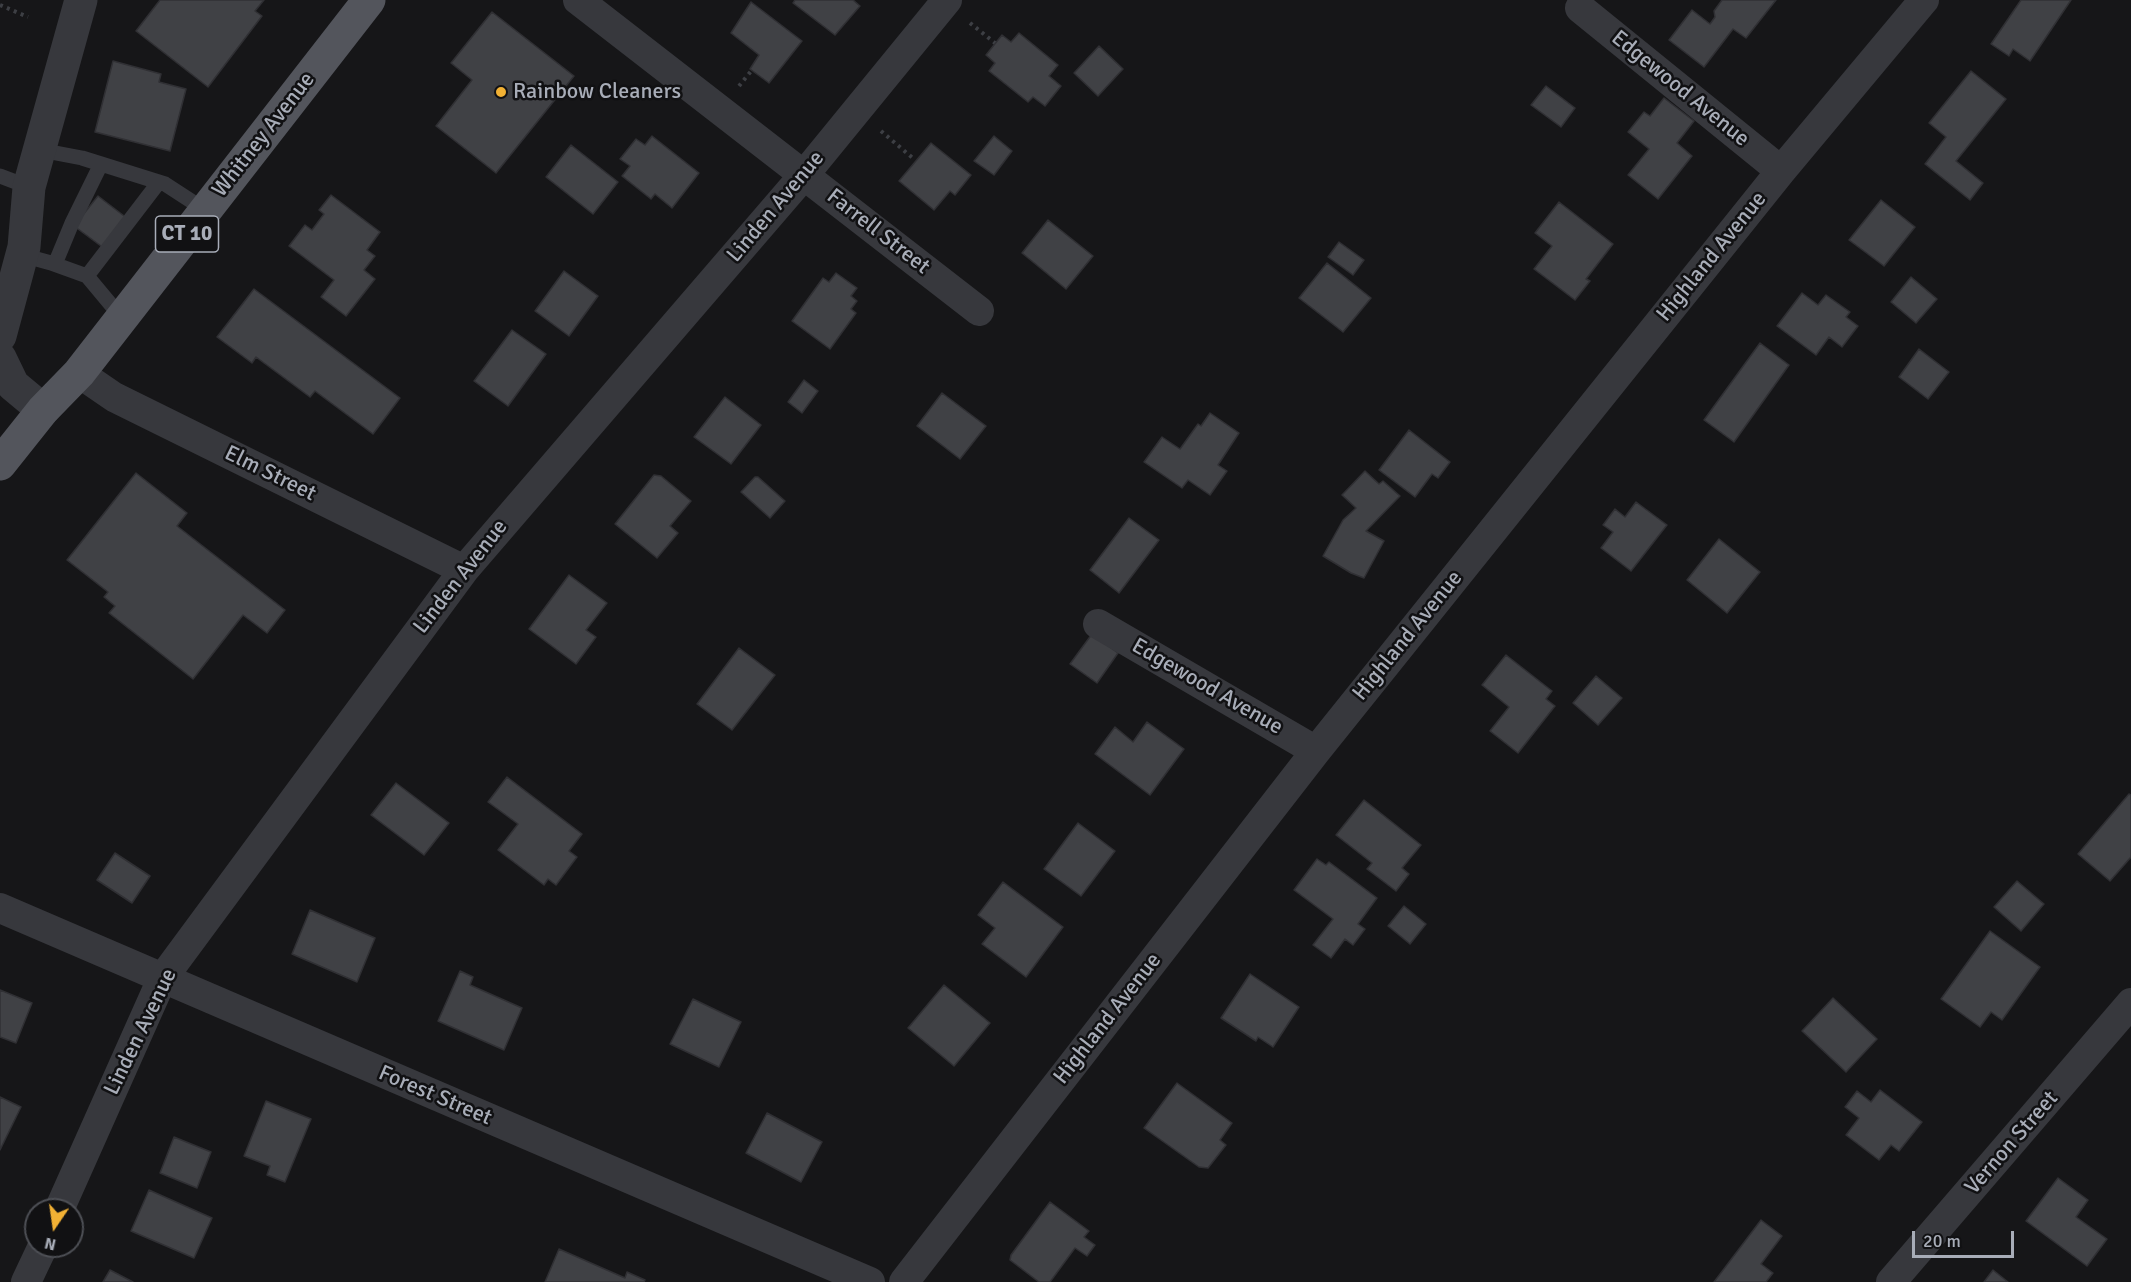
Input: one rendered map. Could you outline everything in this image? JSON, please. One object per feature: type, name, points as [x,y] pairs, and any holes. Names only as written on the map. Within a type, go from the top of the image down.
[{"type":"main road","name":"Whitney Avenue","points":[[0,464],[43,410],[79,373],[369,0]]},
{"type":"street","points":[[0,336],[11,247],[15,182],[40,150],[81,0]]},
{"type":"street","name":"Farrell Street","points":[[578,0],[979,311]]},
{"type":"street","name":"Linden Avenue","points":[[64,1198],[162,979],[464,570],[804,174],[946,0]]},
{"type":"street","name":"Highland Avenue","points":[[904,1282],[1316,751],[1781,171],[1924,0]]},
{"type":"street","name":"Edgewood Avenue","points":[[1580,8],[1781,171]]},
{"type":"street","points":[[0,358],[14,385],[43,410]]},
{"type":"street","name":"Elm Street","points":[[79,373],[114,397],[464,570]]},
{"type":"street","name":"Edgewood Avenue","points":[[1098,624],[1316,751]]},
{"type":"street","name":"Forest Street","points":[[0,908],[870,1282]]},
{"type":"street","name":"Vernon Street","points":[[1892,1282],[2126,1022]]},
{"type":"street","points":[[26,1282],[37,1258]]},
{"type":"lane","points":[[40,150],[82,158],[159,182],[205,210]]},
{"type":"lane","points":[[55,264],[100,164]]},
{"type":"lane","points":[[87,276],[159,182]]},
{"type":"lane","points":[[11,247],[87,276],[122,318]]},
{"type":"path","points":[[0,5],[28,17]]},
{"type":"path","points":[[856,111],[915,160]]},
{"type":"building","points":[[160,0],[264,0],[255,11],[262,16],[208,87],[136,31]]},
{"type":"building","points":[[795,0],[853,0],[860,6],[835,35],[793,3]]},
{"type":"building","points":[[1722,0],[1776,0],[1746,38],[1733,29],[1704,67],[1669,40],[1692,10],[1710,24],[1715,17],[1714,11]]},
{"type":"building","points":[[2021,0],[2071,0],[2030,61],[2013,49],[2009,56],[1991,44]]},
{"type":"building","points":[[751,2],[802,41],[769,83],[750,69],[759,55],[731,33]]},
{"type":"building","points":[[492,12],[574,76],[496,173],[436,126],[472,80],[451,63]]},
{"type":"building","points":[[1019,33],[1058,65],[1049,76],[1061,86],[1045,106],[1033,97],[1028,102],[989,71],[995,63],[986,55],[1002,35],[1011,42]]},
{"type":"building","points":[[1099,46],[1123,69],[1098,96],[1074,73]]},
{"type":"building","points":[[113,61],[161,74],[159,82],[186,89],[170,151],[95,132]]},
{"type":"building","points":[[1971,71],[2006,99],[1956,161],[1983,183],[1970,200],[1925,164],[1946,137],[1929,123]]},
{"type":"building","points":[[1546,86],[1575,108],[1561,127],[1531,105]]},
{"type":"building","points":[[1664,98],[1694,121],[1677,143],[1692,156],[1658,199],[1628,175],[1649,149],[1628,132],[1644,112],[1650,116]]},
{"type":"building","points":[[652,136],[699,173],[672,208],[655,194],[651,199],[622,176],[630,166],[620,159],[636,139],[645,145]]},
{"type":"building","points":[[994,136],[1012,151],[994,175],[974,161]]},
{"type":"building","points":[[931,143],[971,175],[955,195],[950,191],[934,210],[899,181]]},
{"type":"building","points":[[571,145],[618,182],[593,214],[546,177]]},
{"type":"building","points":[[331,195],[380,232],[367,250],[375,256],[364,270],[375,279],[346,316],[321,297],[334,280],[289,246],[305,225],[312,230],[324,214],[319,210]]},
{"type":"building","points":[[98,196],[128,219],[105,249],[74,226]]},
{"type":"building","points":[[1881,200],[1915,227],[1884,266],[1849,240]]},
{"type":"building","points":[[1559,202],[1613,244],[1586,279],[1590,281],[1575,300],[1534,269],[1552,246],[1535,233]]},
{"type":"building","points":[[1048,220],[1093,256],[1066,289],[1022,253]]},
{"type":"building","points":[[1339,242],[1364,260],[1353,275],[1328,257]]},
{"type":"building","points":[[1327,263],[1371,298],[1343,332],[1299,298]]},
{"type":"building","points":[[564,271],[598,296],[569,336],[535,311]]},
{"type":"building","points":[[836,273],[857,288],[851,296],[857,301],[851,309],[856,313],[830,349],[792,321],[823,278],[829,282]]},
{"type":"building","points":[[1911,277],[1937,299],[1916,323],[1891,302]]},
{"type":"building","points":[[254,289],[400,398],[373,434],[315,391],[310,397],[256,357],[252,363],[217,337]]},
{"type":"building","points":[[1802,293],[1818,305],[1826,295],[1850,312],[1846,317],[1858,326],[1842,347],[1829,337],[1816,355],[1777,326]]},
{"type":"building","points":[[512,330],[546,354],[508,406],[474,381]]},
{"type":"building","points":[[1760,343],[1789,365],[1734,442],[1704,420]]},
{"type":"building","points":[[1919,349],[1949,372],[1928,399],[1899,377]]},
{"type":"building","points":[[804,380],[818,391],[802,413],[788,402]]},
{"type":"building","points":[[942,393],[986,426],[960,459],[917,426]]},
{"type":"building","points":[[725,397],[761,425],[731,464],[694,437]]},
{"type":"building","points":[[1210,413],[1239,433],[1218,465],[1227,471],[1210,495],[1188,480],[1182,488],[1144,462],[1162,437],[1180,449],[1198,424],[1201,426]]},
{"type":"building","points":[[1409,430],[1450,462],[1438,478],[1432,474],[1415,497],[1379,470]]},
{"type":"building","points":[[1365,471],[1379,484],[1383,481],[1400,496],[1366,531],[1384,541],[1364,578],[1323,556],[1343,520],[1356,508],[1342,495]]},
{"type":"building","points":[[136,473],[187,513],[177,526],[285,610],[267,633],[243,615],[193,679],[109,613],[115,606],[104,597],[108,592],[67,560]]},
{"type":"building","points":[[654,475],[661,476],[691,501],[670,526],[678,533],[657,558],[615,524]]},
{"type":"building","points":[[755,477],[758,477],[785,501],[770,518],[741,492]]},
{"type":"building","points":[[1636,502],[1667,525],[1631,571],[1601,548],[1613,532],[1603,525],[1615,509],[1625,517]]},
{"type":"building","points":[[1129,518],[1159,540],[1119,593],[1090,570]]},
{"type":"building","points":[[1719,539],[1760,572],[1727,613],[1687,580]]},
{"type":"building","points":[[569,575],[607,603],[586,630],[596,637],[576,664],[529,629]]},
{"type":"building","points":[[1092,634],[1118,653],[1097,683],[1070,664]]},
{"type":"building","points":[[739,648],[775,675],[732,730],[697,704]]},
{"type":"building","points":[[1506,655],[1552,691],[1546,699],[1555,706],[1518,753],[1490,731],[1509,707],[1482,685]]},
{"type":"building","points":[[1596,676],[1622,698],[1598,725],[1573,703]]},
{"type":"building","points":[[1147,722],[1184,749],[1150,795],[1095,754],[1115,727],[1133,742]]},
{"type":"building","points":[[507,777],[582,834],[569,851],[577,857],[556,885],[548,879],[544,885],[498,850],[518,824],[488,802]]},
{"type":"building","points":[[396,783],[449,823],[424,855],[371,815]]},
{"type":"building","points":[[2129,794],[2131,795],[2131,857],[2110,881],[2078,854]]},
{"type":"building","points":[[1364,800],[1421,845],[1402,868],[1409,874],[1396,891],[1367,869],[1372,863],[1336,835]]},
{"type":"building","points":[[1078,823],[1115,851],[1081,896],[1044,869]]},
{"type":"building","points":[[115,853],[150,876],[132,903],[97,880]]},
{"type":"building","points":[[1317,859],[1326,865],[1329,862],[1377,898],[1358,924],[1365,929],[1353,945],[1345,939],[1331,958],[1313,945],[1333,919],[1294,890]]},
{"type":"building","points":[[2017,881],[2044,904],[2021,931],[1994,907]]},
{"type":"building","points":[[1003,882],[1063,927],[1026,977],[982,944],[995,928],[978,915]]},
{"type":"building","points":[[1404,906],[1426,924],[1410,944],[1388,926]]},
{"type":"building","points":[[310,910],[375,938],[357,982],[292,954]]},
{"type":"building","points":[[1990,931],[2040,967],[2002,1020],[1991,1012],[1980,1027],[1941,999]]},
{"type":"building","points":[[460,971],[473,977],[470,985],[522,1008],[504,1050],[438,1021]]},
{"type":"building","points":[[1250,974],[1299,1007],[1273,1047],[1258,1037],[1256,1041],[1221,1018]]},
{"type":"building","points":[[944,985],[990,1023],[954,1066],[908,1028]]},
{"type":"building","points":[[0,990],[32,1003],[16,1043],[0,1037]]},
{"type":"building","points":[[1833,998],[1877,1039],[1846,1072],[1802,1031]]},
{"type":"building","points":[[693,999],[741,1022],[719,1067],[670,1044]]},
{"type":"building","points":[[1177,1083],[1232,1123],[1220,1140],[1226,1145],[1208,1168],[1199,1167],[1144,1128]]},
{"type":"building","points":[[1880,1090],[1922,1122],[1899,1151],[1891,1145],[1879,1160],[1846,1135],[1859,1118],[1845,1107],[1857,1091],[1871,1102]]},
{"type":"building","points":[[0,1097],[21,1107],[0,1150]]},
{"type":"building","points":[[266,1101],[311,1119],[285,1182],[267,1175],[270,1166],[244,1156]]},
{"type":"building","points":[[767,1113],[822,1142],[801,1182],[746,1153]]},
{"type":"building","points":[[174,1137],[211,1152],[197,1188],[160,1173]]},
{"type":"building","points":[[2058,1178],[2088,1200],[2076,1217],[2107,1239],[2087,1266],[2026,1221]]},
{"type":"building","points":[[149,1190],[212,1218],[194,1258],[131,1231]]},
{"type":"building","points":[[1050,1202],[1089,1231],[1084,1237],[1095,1245],[1087,1256],[1075,1248],[1050,1282],[1039,1282],[1010,1260],[1011,1255]]},
{"type":"building","points":[[1761,1220],[1782,1236],[1761,1264],[1773,1273],[1766,1282],[1714,1282]]},
{"type":"building","points":[[559,1249],[625,1278],[627,1272],[645,1280],[644,1282],[545,1282]]},
{"type":"building","points":[[110,1270],[133,1282],[103,1282]]},
{"type":"building","points":[[1993,1270],[2008,1282],[1984,1282]]},
{"type":"place","name":"Rainbow Cleaners","points":[[501,92]]}]
